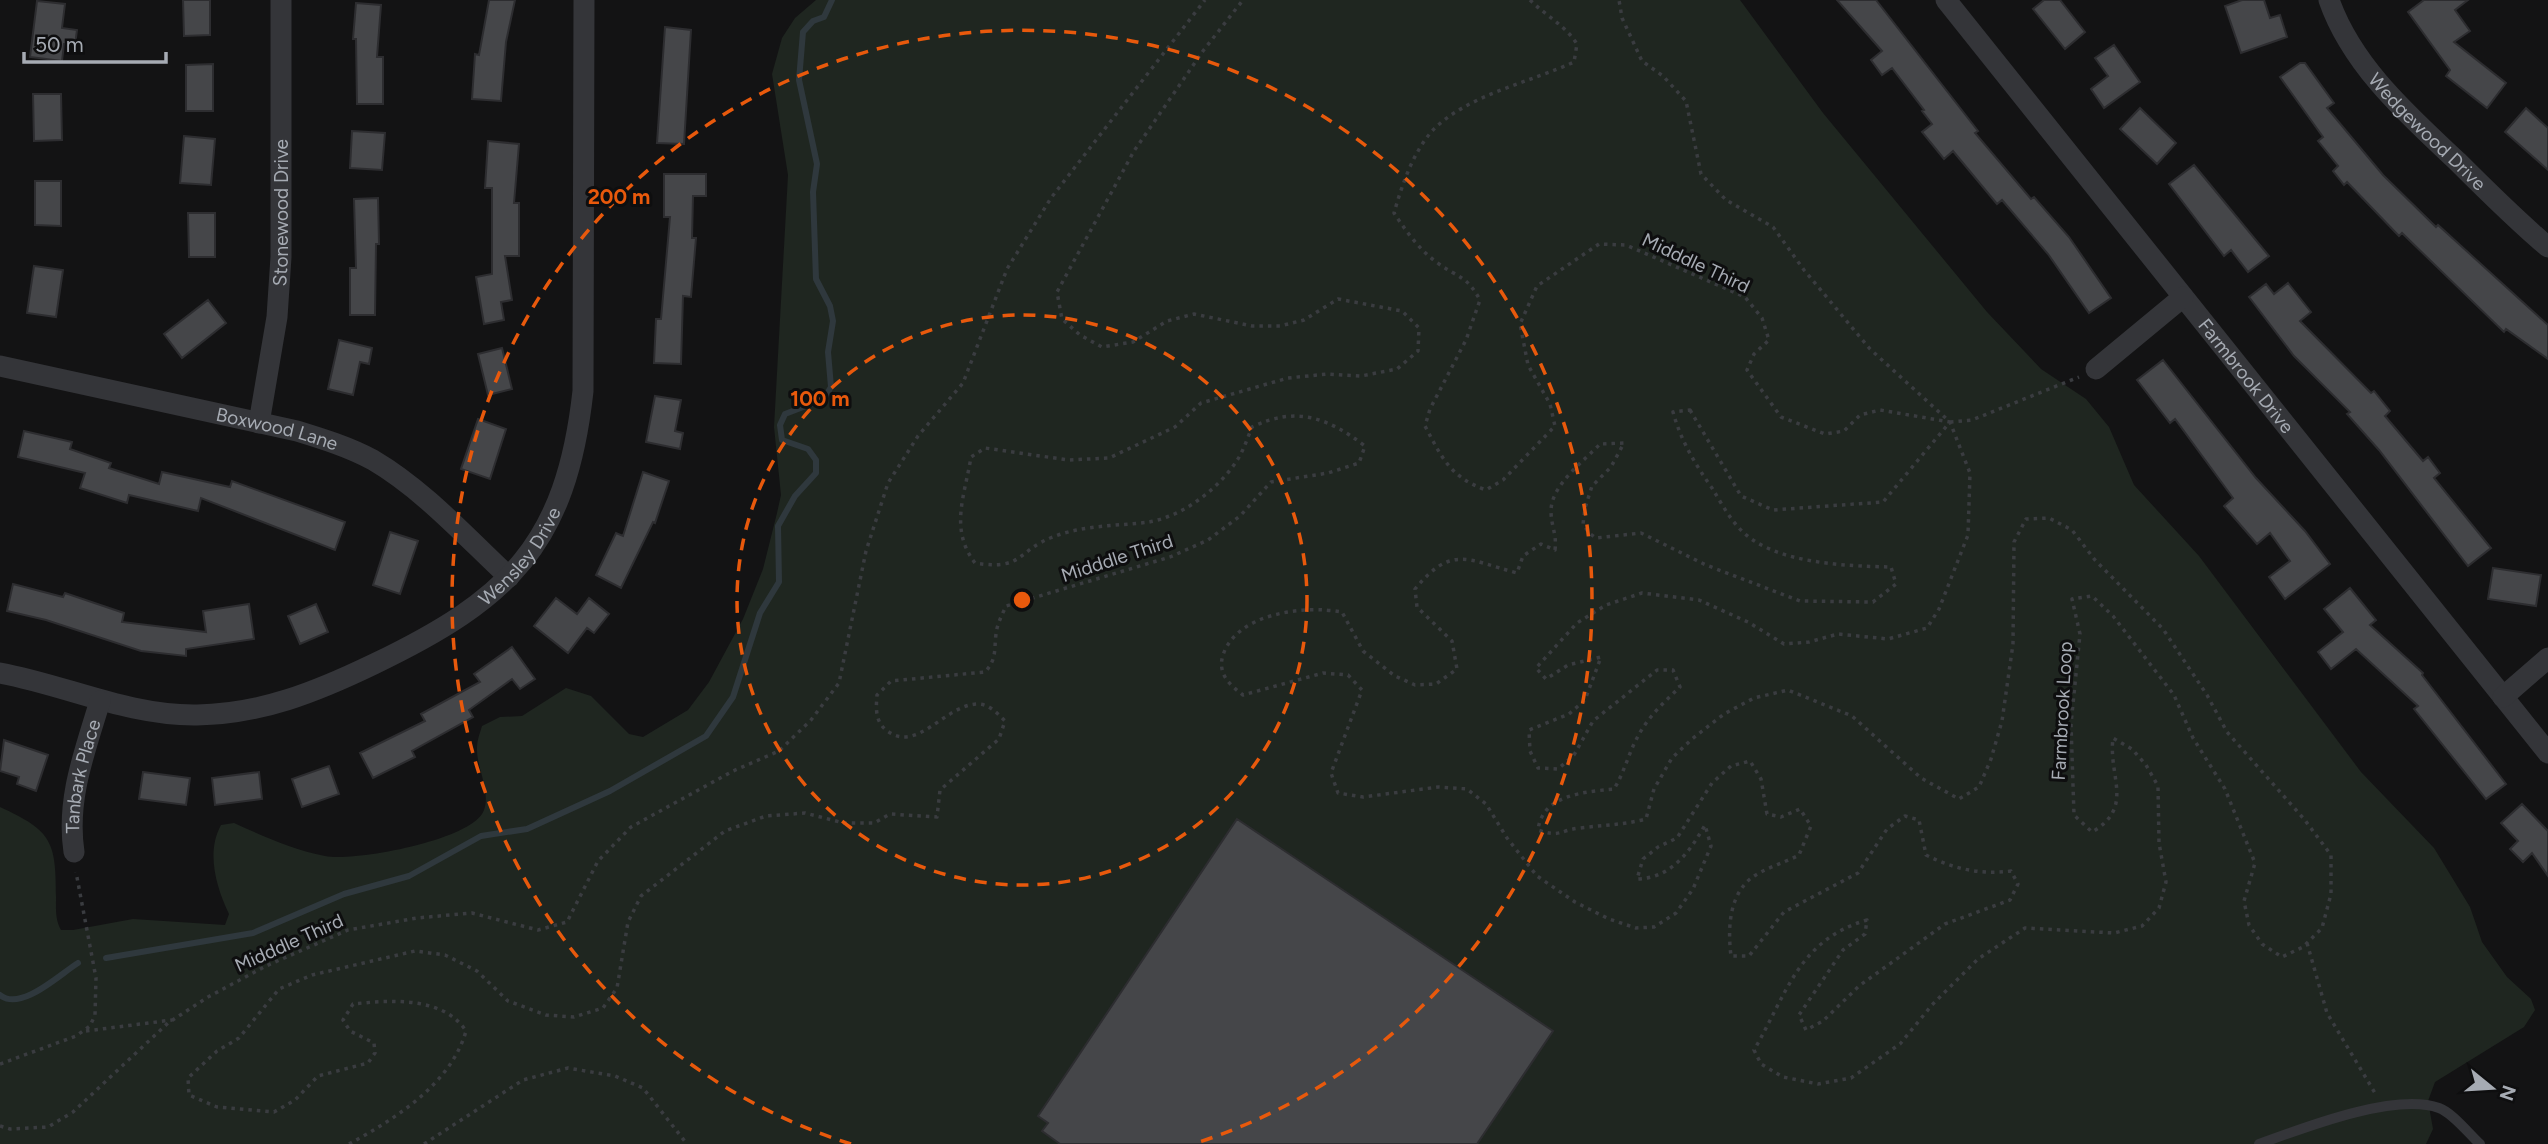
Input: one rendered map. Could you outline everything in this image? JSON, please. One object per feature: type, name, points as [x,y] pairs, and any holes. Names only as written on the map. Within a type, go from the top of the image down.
[{"type":"street","name":"Stonewood Drive","points":[[259,423],[277,317],[281,257],[281,0]]},
{"type":"street","name":"Wensley Drive","points":[[0,673],[143,711],[195,715],[237,713],[284,703],[325,688],[431,637],[480,604],[509,577],[535,544],[555,510],[578,438],[583,391],[584,0]]},
{"type":"street","name":"Farmbrook Drive","points":[[1946,0],[2548,753]]},
{"type":"street","name":"Wedgewood Drive","points":[[2329,0],[2343,34],[2372,75],[2425,131],[2548,247]]},
{"type":"street","points":[[2096,369],[2183,297]]},
{"type":"street","name":"Boxwood Lane","points":[[0,366],[335,442],[387,469],[425,499],[509,577]]},
{"type":"street","points":[[2503,697],[2548,658]]},
{"type":"street","name":"Tanbark Place","points":[[74,852],[71,818],[74,795],[100,701]]},
{"type":"lane","points":[[2259,1144],[2312,1125],[2384,1107],[2420,1104],[2441,1108],[2480,1144]]},
{"type":"path","name":"Midddle Third","points":[[0,1126],[10,1129],[48,1127],[73,1112],[174,1019],[266,966],[348,930],[417,918],[472,913],[538,930],[568,922],[598,861],[631,827],[733,771],[779,751],[811,720],[839,683],[866,551],[888,483],[918,436],[963,383],[1007,269],[1051,198],[1205,0]]},
{"type":"path","name":"Midddle Third","points":[[349,1144],[387,1123],[445,1071],[460,1052],[466,1031],[457,1018],[436,1006],[374,1001],[352,1004],[343,1020],[350,1031],[374,1043],[375,1053],[368,1063],[318,1076],[295,1100],[274,1112],[217,1107],[189,1095],[188,1078],[217,1051],[239,1038],[279,989],[312,975],[415,951],[445,956],[477,971],[508,1001],[546,1015],[574,1017],[603,1008],[617,988],[628,922],[641,896],[724,831],[766,816],[805,813],[844,823],[874,823],[890,814],[937,817],[940,790],[999,739],[1005,721],[994,710],[980,704],[959,708],[924,732],[908,738],[893,736],[880,726],[876,712],[877,695],[891,681],[985,672],[993,663],[997,648],[995,636],[1006,606],[1170,557],[1208,540],[1240,516],[1271,482],[1328,473],[1359,463],[1365,446],[1329,422],[1276,416],[1252,428],[1237,461],[1214,488],[1185,509],[1152,521],[1101,527],[1052,537],[1021,559],[996,566],[975,563],[962,547],[961,510],[971,457],[985,447],[1068,460],[1109,458],[1175,427],[1201,403],[1288,378],[1328,374],[1362,376],[1397,369],[1418,351],[1419,328],[1402,311],[1338,299],[1304,320],[1280,326],[1252,326],[1194,314],[1167,321],[1133,342],[1102,347],[1080,335],[1062,319],[1057,292],[1134,150],[1203,51],[1243,0]]},
{"type":"path","name":"Midddle Third","points":[[1530,0],[1543,13],[1568,29],[1577,44],[1574,62],[1509,86],[1464,109],[1434,130],[1412,163],[1394,213],[1408,235],[1438,263],[1470,281],[1480,300],[1466,340],[1430,408],[1425,426],[1443,459],[1462,481],[1486,490],[1503,480],[1555,426],[1550,404],[1528,365],[1520,324],[1537,286],[1600,244],[1626,245],[1745,297],[1762,318],[1769,340],[1754,354],[1747,370],[1781,417],[1825,434],[1844,431],[1860,415],[1880,410],[1950,422]]},
{"type":"path","points":[[1619,0],[1622,18],[1642,61],[1663,76],[1686,101],[1701,174],[1726,200],[1773,227],[1804,270],[1870,349],[1950,422],[1970,473],[1968,535],[1939,609],[1927,628],[1888,639],[1838,634],[1808,642],[1784,644],[1748,622],[1699,600],[1642,593],[1606,605],[1577,623],[1536,668],[1546,679],[1568,665],[1601,657],[1585,700],[1569,714],[1529,730],[1530,751],[1538,768],[1558,769],[1574,755],[1592,722],[1657,670],[1673,670],[1681,687],[1655,713],[1637,737],[1623,775],[1614,789],[1590,792],[1550,803],[1539,815],[1538,830],[1555,836],[1579,828],[1601,828],[1646,819],[1660,779],[1672,758],[1692,739],[1724,714],[1754,698],[1788,690],[1852,716],[1921,778],[1959,799],[1979,788],[1995,747],[2009,679],[2014,542],[2026,519],[2049,518],[2072,530],[2095,560],[2163,629],[2201,685],[2227,732],[2304,819],[2331,855],[2331,894],[2322,928],[2307,943],[2327,1013],[2353,1062],[2384,1107]]},
{"type":"path","points":[[1950,422],[1972,420],[2096,369]]},
{"type":"path","name":"Farmbrook Loop","points":[[1950,422],[1883,502],[1773,510],[1741,496],[1690,410],[1673,412],[1680,437],[1740,529],[1766,547],[1798,557],[1841,566],[1891,568],[1896,584],[1873,602],[1800,601],[1706,565],[1640,533],[1596,538],[1588,533],[1583,524],[1592,486],[1611,467],[1624,443],[1600,444],[1560,486],[1551,510],[1557,532],[1555,550],[1541,544],[1523,556],[1517,573],[1472,559],[1451,558],[1430,570],[1415,589],[1417,607],[1452,641],[1457,669],[1436,684],[1415,685],[1395,676],[1363,651],[1342,612],[1321,608],[1292,610],[1245,626],[1227,642],[1221,662],[1226,682],[1243,695],[1322,673],[1348,675],[1362,691],[1331,773],[1338,793],[1363,797],[1438,787],[1467,789],[1486,804],[1537,876],[1575,902],[1609,919],[1636,928],[1654,927],[1676,913],[1693,889],[1712,846],[1705,825],[1695,843],[1674,867],[1656,878],[1637,879],[1643,859],[1676,838],[1712,783],[1731,766],[1750,761],[1761,779],[1767,814],[1780,817],[1800,809],[1811,826],[1799,855],[1750,879],[1737,897],[1730,921],[1731,956],[1749,957],[1784,912],[1858,873],[1887,829],[1905,816],[1919,820],[1926,855],[1961,869],[1987,874],[2011,871],[2018,884],[2010,900],[1945,924],[1859,986],[1823,1021],[1806,1030],[1799,1015],[1843,950],[1865,934],[1867,920],[1845,926],[1814,947],[1799,967],[1754,1050],[1761,1064],[1783,1077],[1818,1084],[1851,1078],[1900,1045],[1932,1005],[1978,959],[2025,928],[2114,933],[2142,926],[2159,908],[2166,882],[2159,843],[2158,786],[2146,765],[2132,749],[2113,738],[2110,756],[2119,799],[2106,824],[2092,832],[2074,815],[2071,724],[2080,634],[2072,599],[2092,596],[2113,616],[2168,687],[2193,738],[2225,789],[2255,863],[2244,901],[2249,925],[2262,944],[2282,957],[2307,943]]},
{"type":"path","points":[[74,852],[98,998],[95,1015],[84,1032]]},
{"type":"path","points":[[0,1064],[48,1048],[84,1032],[174,1019]]},
{"type":"path","points":[[424,1144],[523,1080],[568,1068],[615,1076],[643,1088],[687,1144]]},
{"type":"shaded area","points":[[816,0],[1740,0],[1823,113],[1987,312],[2041,369],[2086,399],[2109,427],[2134,485],[2199,556],[2361,772],[2434,848],[2470,907],[2482,942],[2507,977],[2531,999],[2535,1010],[2524,1027],[2435,1082],[2428,1101],[2433,1129],[2426,1144],[0,1144],[0,807],[31,823],[48,840],[55,863],[56,914],[61,930],[133,919],[225,925],[229,914],[214,870],[214,846],[221,825],[234,823],[290,846],[325,856],[340,857],[385,852],[437,839],[459,831],[475,821],[484,810],[486,795],[477,747],[482,726],[500,717],[522,716],[566,688],[591,696],[629,734],[643,737],[688,710],[709,682],[743,619],[763,569],[781,495],[774,427],[788,175],[772,74],[782,38],[795,18]]},
{"type":"building","points":[[183,0],[210,0],[210,35],[184,36]]},
{"type":"building","points":[[489,0],[515,0],[506,42],[501,101],[472,99],[475,54],[479,55]]},
{"type":"building","points":[[1837,0],[1876,0],[1978,131],[1975,133],[2031,199],[2034,197],[2069,237],[2111,298],[2089,313],[2048,254],[2002,200],[1997,204],[1953,151],[1944,159],[1922,132],[1932,124],[1922,111],[1924,110],[1892,68],[1882,75],[1871,60],[1882,51]]},
{"type":"building","points":[[2044,0],[2060,0],[2085,32],[2065,49],[2033,9]]},
{"type":"building","points":[[2242,0],[2264,0],[2270,18],[2280,15],[2287,37],[2241,53],[2225,6]]},
{"type":"building","points":[[2424,0],[2468,0],[2455,10],[2470,31],[2454,42],[2506,83],[2487,108],[2446,76],[2450,70],[2408,12]]},
{"type":"building","points":[[37,1],[65,4],[62,28],[77,30],[75,45],[64,44],[62,61],[30,57]]},
{"type":"building","points":[[356,3],[381,5],[377,57],[383,57],[383,104],[357,104],[356,39],[353,39]]},
{"type":"building","points":[[665,27],[691,30],[684,144],[657,143]]},
{"type":"building","points":[[2114,45],[2140,82],[2104,108],[2091,89],[2108,76],[2095,58]]},
{"type":"building","points":[[2300,63],[2305,63],[2334,103],[2327,108],[2383,175],[2436,227],[2438,225],[2548,325],[2548,359],[2506,329],[2504,332],[2402,233],[2399,236],[2347,182],[2344,185],[2333,171],[2338,166],[2318,141],[2323,137],[2280,77]]},
{"type":"building","points":[[213,64],[213,111],[186,111],[186,65]]},
{"type":"building","points":[[33,94],[61,94],[62,140],[34,141]]},
{"type":"building","points":[[2140,108],[2176,143],[2157,164],[2120,129]]},
{"type":"building","points":[[2526,108],[2548,128],[2548,170],[2505,132]]},
{"type":"building","points":[[352,131],[385,133],[382,170],[350,168]]},
{"type":"building","points":[[184,136],[215,139],[211,185],[180,183]]},
{"type":"building","points":[[488,141],[519,144],[514,203],[519,203],[519,256],[505,256],[512,300],[501,302],[504,320],[484,324],[476,277],[492,274],[492,188],[485,188]]},
{"type":"building","points":[[2194,165],[2269,256],[2248,272],[2231,250],[2224,256],[2169,184]]},
{"type":"building","points":[[664,174],[706,174],[706,196],[693,196],[692,238],[696,238],[691,297],[683,296],[681,364],[654,363],[656,319],[661,319],[670,217],[664,217]]},
{"type":"building","points":[[35,181],[61,181],[61,226],[35,225]]},
{"type":"building","points":[[378,198],[379,244],[376,244],[375,315],[350,315],[350,268],[356,268],[354,199]]},
{"type":"building","points":[[188,213],[215,213],[215,257],[189,257]]},
{"type":"building","points":[[34,266],[63,270],[56,317],[27,313]]},
{"type":"building","points":[[2288,283],[2311,312],[2300,321],[2371,393],[2374,391],[2390,411],[2385,416],[2423,461],[2428,457],[2440,473],[2434,478],[2491,548],[2468,566],[2379,450],[2347,414],[2350,412],[2294,356],[2249,297],[2266,284],[2274,294]]},
{"type":"building","points":[[208,300],[226,323],[182,358],[164,334]]},
{"type":"building","points":[[339,340],[372,348],[369,364],[360,362],[353,395],[328,389]]},
{"type":"building","points":[[502,348],[512,389],[488,395],[478,354]]},
{"type":"building","points":[[2163,360],[2256,478],[2305,531],[2330,564],[2285,599],[2269,577],[2290,561],[2270,533],[2257,544],[2224,506],[2233,498],[2175,419],[2170,423],[2137,380]]},
{"type":"building","points":[[655,396],[681,400],[675,431],[683,433],[680,449],[646,442]]},
{"type":"building","points":[[478,419],[506,429],[490,479],[461,469]]},
{"type":"building","points":[[24,431],[72,442],[70,449],[111,463],[109,468],[159,484],[162,472],[230,487],[232,481],[345,522],[335,550],[201,498],[198,511],[129,495],[127,503],[80,488],[85,473],[18,457]]},
{"type":"building","points":[[643,472],[669,481],[655,523],[653,522],[621,588],[596,575],[616,533],[623,536]]},
{"type":"building","points":[[390,532],[418,541],[400,594],[373,585]]},
{"type":"building","points":[[2493,568],[2541,575],[2536,606],[2488,599]]},
{"type":"building","points":[[13,584],[63,597],[65,593],[124,613],[122,622],[206,632],[203,611],[249,604],[254,639],[186,649],[186,656],[141,651],[46,620],[7,611]]},
{"type":"building","points":[[2350,588],[2376,620],[2370,625],[2423,673],[2506,784],[2486,799],[2414,709],[2418,706],[2356,649],[2331,669],[2318,652],[2343,632],[2324,609]]},
{"type":"building","points":[[556,598],[577,614],[589,598],[609,614],[594,633],[587,628],[568,653],[534,626]]},
{"type":"building","points":[[316,604],[328,632],[300,644],[288,616]]},
{"type":"building","points":[[512,647],[535,679],[520,689],[512,679],[469,710],[473,717],[412,751],[415,757],[373,778],[360,753],[425,721],[421,714],[480,682],[474,674]]},
{"type":"building","points":[[4,740],[48,755],[36,791],[17,784],[19,777],[0,771]]},
{"type":"building","points":[[329,766],[339,794],[302,807],[292,779]]},
{"type":"building","points":[[143,772],[190,778],[186,805],[139,799]]},
{"type":"building","points":[[259,772],[262,799],[215,805],[212,778]]},
{"type":"building","points":[[2522,804],[2548,831],[2548,876],[2532,853],[2523,862],[2510,849],[2518,841],[2501,823]]},
{"type":"building","points":[[1237,819],[1553,1031],[1477,1144],[1060,1144],[1042,1131],[1048,1123],[1038,1116]]},
{"type":"waterway","points":[[106,958],[253,933],[344,894],[409,876],[481,836],[527,829],[610,791],[706,736],[733,697],[760,613],[779,582],[778,526],[795,496],[816,473],[816,460],[808,449],[782,440],[780,425],[785,414],[824,399],[831,387],[828,352],[833,321],[830,306],[816,279],[813,192],[817,164],[799,80],[803,32],[813,21],[824,17],[832,0]]},
{"type":"waterway","points":[[0,995],[9,999],[29,995],[78,963]]}]
